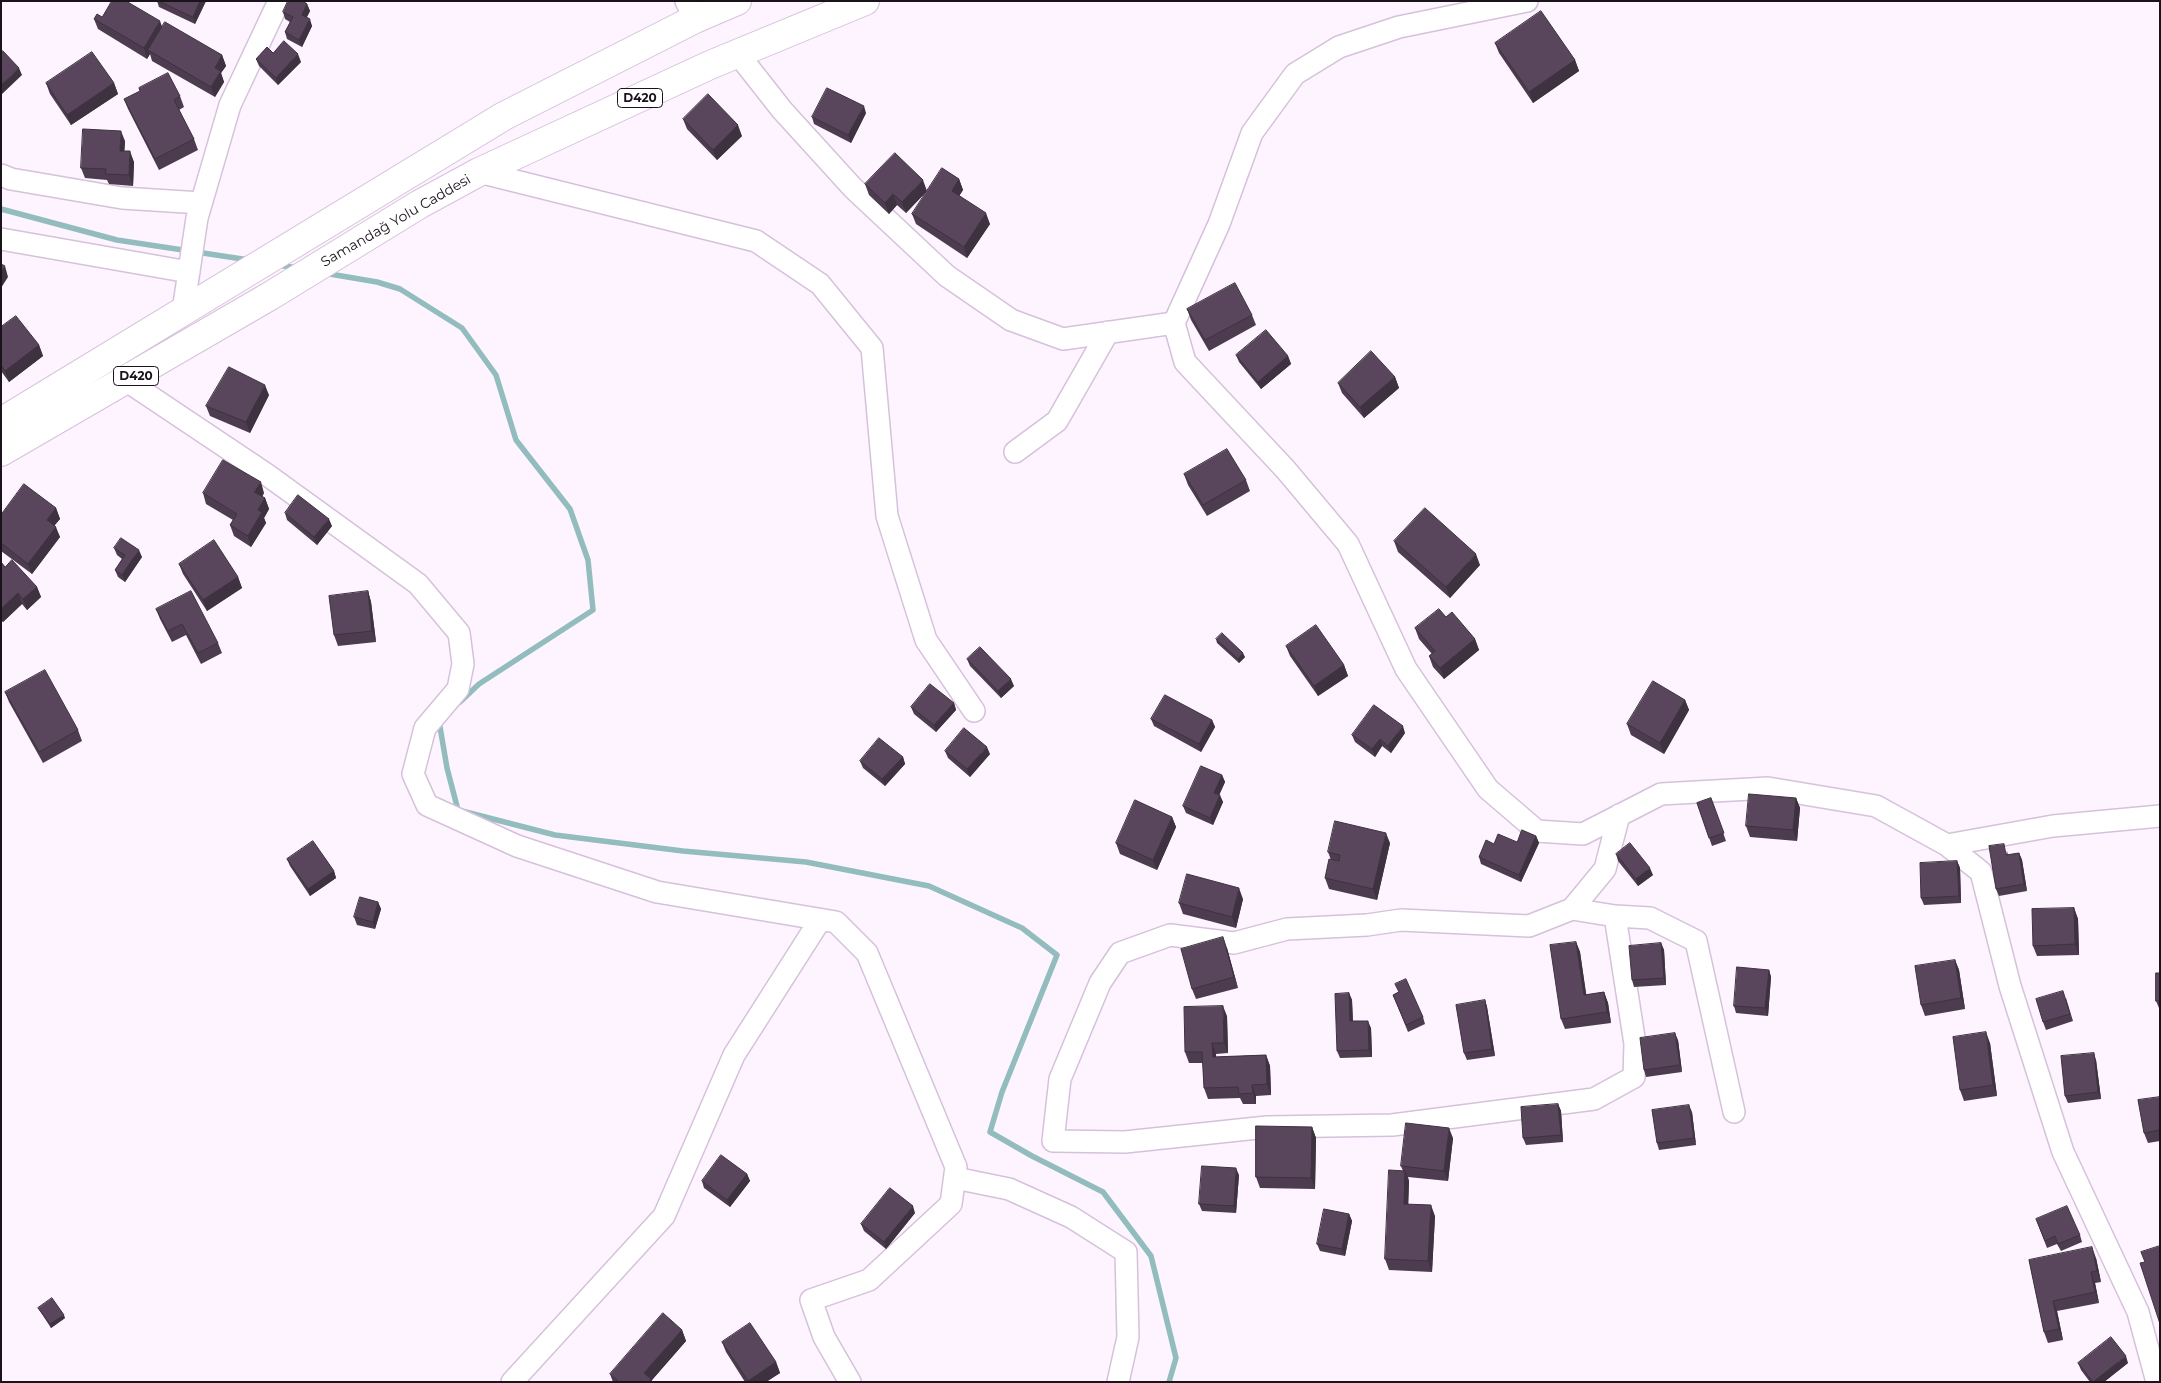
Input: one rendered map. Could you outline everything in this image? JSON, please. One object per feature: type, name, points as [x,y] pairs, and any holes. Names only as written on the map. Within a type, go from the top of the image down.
[{"type":"highway","name":"D420","points":[[1,422],[504,116],[691,10],[737,1]]},
{"type":"highway","name":"Samandağ Yolu Caddesi","points":[[1,452],[127,381],[420,204],[480,172],[738,54],[865,1]]},
{"type":"street","points":[[183,311],[195,232],[230,106],[279,1]]},
{"type":"street","points":[[1528,1],[1399,27],[1339,47],[1295,74],[1252,133],[1219,224],[1174,322],[1185,362],[1286,470],[1348,544],[1406,669],[1488,789],[1537,831],[1584,834],[1661,794],[1768,788],[1876,806],[1947,846],[1981,872],[2010,986],[2063,1152],[2138,1312],[2157,1382]]},
{"type":"street","points":[[738,54],[782,110],[853,188],[947,276],[1011,320],[1063,339],[1174,322]]},
{"type":"street","points":[[480,172],[756,241],[820,284],[872,348],[887,516],[926,640],[974,711]]},
{"type":"street","points":[[1,175],[11,179],[122,198],[202,203]]},
{"type":"street","points":[[1,239],[190,268]]},
{"type":"street","points":[[1015,452],[1057,421],[1108,332]]},
{"type":"street","points":[[127,381],[266,474],[418,584],[459,632],[464,664],[458,689],[425,728],[413,774],[427,804],[517,846],[657,892],[836,922],[867,953],[956,1167],[951,1204],[869,1280],[811,1300],[824,1337],[850,1382]]},
{"type":"street","points":[[1615,916],[1635,1044],[1634,1077],[1594,1099],[1392,1125],[1267,1127],[1125,1142],[1053,1141],[1060,1079],[1100,983],[1120,953],[1170,935],[1234,943],[1287,929],[1367,925],[1401,920],[1529,926],[1572,908],[1605,869],[1619,815]]},
{"type":"street","points":[[1947,846],[2053,826],[2160,816]]},
{"type":"street","points":[[1572,908],[1615,916],[1650,918],[1696,941],[1734,1112]]},
{"type":"street","points":[[512,1382],[664,1216],[734,1055],[820,920]]},
{"type":"street","points":[[955,1178],[1009,1189],[1071,1217],[1126,1252],[1128,1337],[1118,1382]]},
{"type":"building","points":[[112,1],[126,1],[160,21],[144,48],[94,19],[97,14],[102,17]]},
{"type":"building","points":[[159,1],[200,1],[193,17]]},
{"type":"building","points":[[288,1],[303,1],[307,4],[302,15],[310,19],[299,40],[285,32],[293,17],[283,12]]},
{"type":"building","points":[[1541,11],[1575,60],[1529,92],[1495,43]]},
{"type":"building","points":[[165,22],[222,55],[215,68],[221,71],[211,87],[148,50]]},
{"type":"building","points":[[284,41],[298,54],[276,78],[256,59],[267,47],[273,53]]},
{"type":"building","points":[[3,51],[19,68],[1,85],[1,52]]},
{"type":"building","points":[[92,52],[114,83],[67,115],[46,83]]},
{"type":"building","points":[[168,73],[180,96],[174,100],[194,139],[155,159],[124,99],[140,91],[139,88]]},
{"type":"building","points":[[827,88],[864,106],[848,135],[812,117]]},
{"type":"building","points":[[708,94],[738,125],[713,150],[683,119]]},
{"type":"building","points":[[83,129],[121,131],[120,151],[130,151],[129,175],[105,174],[106,169],[81,168]]},
{"type":"building","points":[[895,153],[923,180],[902,202],[893,194],[885,203],[865,184]]},
{"type":"building","points":[[942,168],[959,179],[952,191],[986,213],[964,247],[912,214]]},
{"type":"building","points":[[1,264],[5,266],[1,272]]},
{"type":"building","points":[[1235,283],[1252,315],[1205,340],[1187,309]]},
{"type":"building","points":[[16,316],[39,345],[5,371],[1,365],[1,327]]},
{"type":"building","points":[[1266,330],[1288,356],[1258,382],[1236,355]]},
{"type":"building","points":[[1371,351],[1395,377],[1360,407],[1338,383]]},
{"type":"building","points":[[229,367],[265,385],[246,422],[206,406]]},
{"type":"building","points":[[1227,449],[1246,480],[1203,505],[1184,474]]},
{"type":"building","points":[[223,460],[261,482],[254,492],[265,498],[258,510],[262,512],[248,536],[230,525],[237,514],[203,493]]},
{"type":"building","points":[[24,484],[56,508],[47,520],[56,527],[28,564],[1,543],[1,515]]},
{"type":"building","points":[[298,495],[329,519],[314,537],[285,513]]},
{"type":"building","points":[[1425,508],[1476,554],[1446,587],[1394,541]]},
{"type":"building","points":[[121,538],[139,550],[122,575],[115,570],[125,555],[114,548]]},
{"type":"building","points":[[214,540],[238,577],[203,600],[179,564]]},
{"type":"building","points":[[12,560],[37,587],[23,599],[18,593],[1,609],[1,562],[5,567]]},
{"type":"building","points":[[191,591],[218,643],[198,653],[182,624],[168,631],[156,609]]},
{"type":"building","points":[[368,591],[372,631],[334,635],[329,596]]},
{"type":"building","points":[[1439,609],[1446,617],[1452,612],[1475,639],[1440,668],[1429,656],[1435,651],[1415,628]]},
{"type":"building","points":[[1316,625],[1344,665],[1314,686],[1286,646]]},
{"type":"building","points":[[1222,633],[1243,653],[1238,659],[1216,639]]},
{"type":"building","points":[[980,647],[1011,679],[998,691],[967,659]]},
{"type":"building","points":[[45,670],[78,730],[39,752],[5,692]]},
{"type":"building","points":[[1653,681],[1685,700],[1660,743],[1627,724]]},
{"type":"building","points":[[930,684],[954,703],[934,725],[911,707]]},
{"type":"building","points":[[1165,695],[1212,720],[1199,744],[1151,719]]},
{"type":"building","points":[[1374,705],[1403,726],[1388,746],[1380,739],[1372,749],[1352,735]]},
{"type":"building","points":[[964,728],[987,747],[967,769],[945,751]]},
{"type":"building","points":[[879,738],[903,757],[882,779],[860,761]]},
{"type":"building","points":[[1201,766],[1222,775],[1214,793],[1220,795],[1210,818],[1183,806]]},
{"type":"building","points":[[1749,794],[1796,798],[1793,830],[1746,826]]},
{"type":"building","points":[[1711,798],[1724,833],[1709,838],[1697,803]]},
{"type":"building","points":[[1135,800],[1172,817],[1153,860],[1116,843]]},
{"type":"building","points":[[1335,821],[1386,833],[1373,889],[1325,878],[1329,859],[1339,861],[1340,855],[1328,852]]},
{"type":"building","points":[[1522,830],[1536,836],[1519,875],[1479,857],[1486,840],[1494,844],[1498,834],[1517,842]]},
{"type":"building","points":[[313,841],[334,871],[308,889],[287,859]]},
{"type":"building","points":[[1630,843],[1650,868],[1636,879],[1616,854]]},
{"type":"building","points":[[2004,844],[2006,855],[2019,853],[2024,884],[1996,889],[1989,846]]},
{"type":"building","points":[[1957,861],[1959,896],[1921,898],[1920,863]]},
{"type":"building","points":[[1187,874],[1239,888],[1232,917],[1179,903]]},
{"type":"building","points":[[360,897],[378,902],[373,922],[354,917]]},
{"type":"building","points":[[2074,908],[2075,944],[2033,946],[2032,909]]},
{"type":"building","points":[[1223,937],[1234,977],[1192,989],[1181,949]]},
{"type":"building","points":[[1576,942],[1584,995],[1604,992],[1607,1012],[1561,1019],[1550,945]]},
{"type":"building","points":[[1661,943],[1664,978],[1632,980],[1629,946]]},
{"type":"building","points":[[1955,960],[1961,998],[1921,1005],[1915,966]]},
{"type":"building","points":[[1737,967],[1769,970],[1765,1008],[1734,1006]]},
{"type":"building","points":[[2156,973],[2160,973],[2160,1001],[2156,1001]]},
{"type":"building","points":[[1406,979],[1423,1017],[1406,1025],[1393,995],[1399,992],[1395,984]]},
{"type":"building","points":[[2063,991],[2070,1014],[2043,1022],[2036,999]]},
{"type":"building","points":[[1349,993],[1350,1021],[1368,1021],[1369,1050],[1337,1051],[1335,994]]},
{"type":"building","points":[[1485,1000],[1492,1049],[1464,1053],[1456,1005]]},
{"type":"building","points":[[1223,1006],[1224,1043],[1212,1043],[1213,1057],[1266,1055],[1267,1084],[1252,1085],[1253,1093],[1239,1094],[1238,1087],[1204,1088],[1202,1052],[1185,1052],[1184,1007]]},
{"type":"building","points":[[1986,1032],[1993,1085],[1960,1090],[1953,1037]]},
{"type":"building","points":[[1675,1033],[1680,1065],[1644,1070],[1640,1038]]},
{"type":"building","points":[[2094,1053],[2098,1092],[2065,1096],[2061,1056]]},
{"type":"building","points":[[2160,1097],[2160,1130],[2144,1133],[2138,1100]]},
{"type":"building","points":[[1558,1104],[1561,1135],[1523,1138],[1521,1107]]},
{"type":"building","points":[[1689,1105],[1694,1138],[1657,1143],[1652,1110]]},
{"type":"building","points":[[1406,1123],[1449,1128],[1444,1171],[1401,1166]]},
{"type":"building","points":[[1256,1126],[1312,1127],[1311,1178],[1256,1177]]},
{"type":"building","points":[[721,1155],[747,1174],[727,1200],[702,1181]]},
{"type":"building","points":[[1202,1166],[1236,1168],[1234,1206],[1199,1204]]},
{"type":"building","points":[[1389,1170],[1405,1171],[1404,1204],[1431,1205],[1428,1261],[1385,1259]]},
{"type":"building","points":[[890,1188],[913,1206],[884,1242],[861,1224]]},
{"type":"building","points":[[2067,1206],[2080,1235],[2058,1244],[2055,1236],[2045,1241],[2036,1219]]},
{"type":"building","points":[[1324,1209],[1349,1214],[1342,1249],[1317,1244]]},
{"type":"building","points":[[2160,1246],[2160,1324],[2140,1263],[2145,1262],[2141,1252]]},
{"type":"building","points":[[2092,1247],[2097,1271],[2091,1272],[2095,1292],[2053,1301],[2059,1329],[2044,1332],[2029,1260]]},
{"type":"building","points":[[52,1298],[64,1315],[50,1324],[38,1308]]},
{"type":"building","points":[[663,1313],[682,1330],[644,1373],[651,1379],[650,1382],[619,1382],[610,1374]]},
{"type":"building","points":[[750,1323],[776,1362],[748,1381],[722,1342]]},
{"type":"building","points":[[2111,1337],[2126,1356],[2093,1382],[2078,1363]]},
{"type":"waterway","points":[[1,209],[117,240],[249,260]]},
{"type":"waterway","points":[[277,265],[298,268]]},
{"type":"waterway","points":[[324,273],[377,282],[400,289],[462,328],[496,375],[516,440],[570,509],[588,560],[593,610],[479,684],[460,702]]},
{"type":"waterway","points":[[441,720],[439,721],[447,768],[458,810],[555,835],[683,851],[806,862],[929,886],[1022,928],[1057,955],[1002,1092],[990,1132],[1032,1156],[1103,1192],[1151,1256],[1176,1358],[1169,1382]]}]
